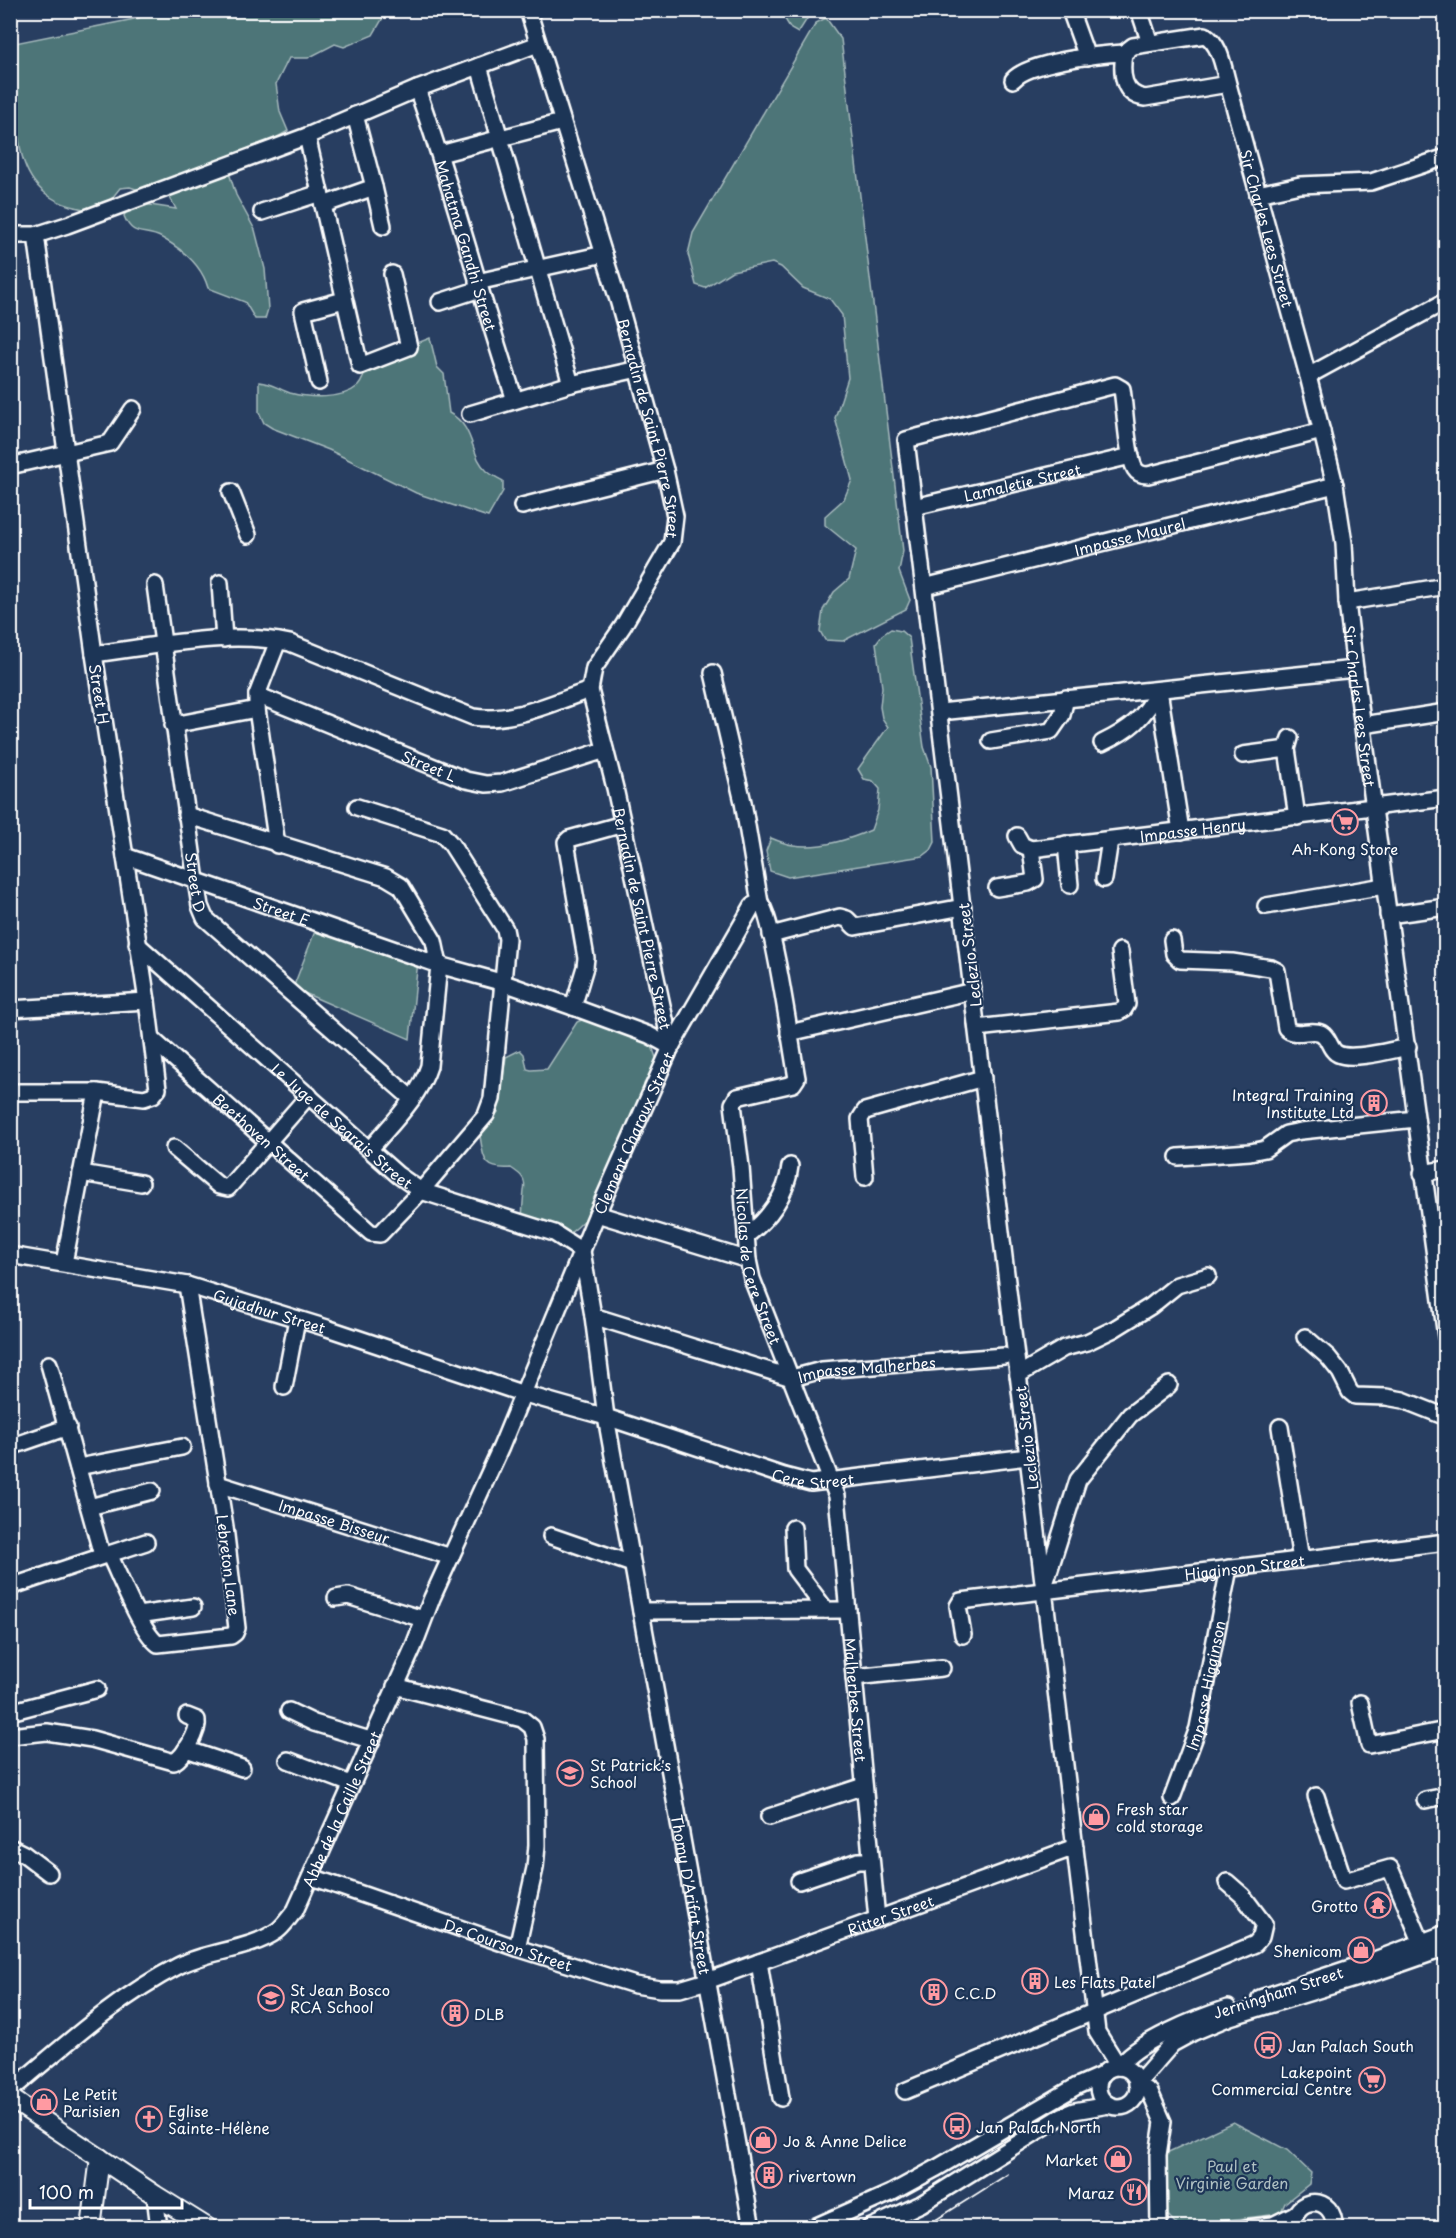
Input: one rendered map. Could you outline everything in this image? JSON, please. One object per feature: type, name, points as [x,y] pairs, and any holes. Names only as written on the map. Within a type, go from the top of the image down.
[{"type":"main road","points":[[10,2098],[208,2228]]},
{"type":"main road","points":[[91,2228],[100,2158]]},
{"type":"street","name":"Bernadin de Saint Pierre Street","points":[[528,10],[638,369],[675,516],[672,542],[623,626],[594,668],[590,690],[623,824],[671,1047]]},
{"type":"street","points":[[1070,10],[1087,57]]},
{"type":"street","points":[[1139,10],[1150,43]]},
{"type":"street","name":"Sir Charles Lees Street","points":[[1013,80],[1027,70],[1087,57],[1124,53],[1133,46],[1150,43],[1205,35],[1212,39],[1217,47],[1308,376],[1335,485],[1344,543],[1347,602],[1363,725],[1408,1047],[1422,1173],[1443,1295],[1446,1337]]},
{"type":"street","points":[[10,235],[36,235],[307,136],[417,89],[538,44]]},
{"type":"street","points":[[1124,53],[1126,87],[1136,96],[1145,98],[1228,84]]},
{"type":"street","points":[[479,66],[572,384]]},
{"type":"street","name":"Mahatma Gandhi Street","points":[[417,89],[440,154],[478,286],[515,400]]},
{"type":"street","points":[[355,116],[383,226]]},
{"type":"street","points":[[440,154],[562,122]]},
{"type":"street","points":[[307,136],[360,366],[409,346],[392,274]]},
{"type":"street","points":[[1258,194],[1300,185],[1371,182],[1446,157]]},
{"type":"street","points":[[262,212],[374,187]]},
{"type":"street","name":"Street H","points":[[36,235],[94,654],[147,1001],[158,1089],[153,1095],[144,1098],[97,1092]]},
{"type":"street","points":[[440,302],[478,286],[538,268],[604,254]]},
{"type":"street","points":[[319,382],[303,311],[344,300]]},
{"type":"street","points":[[1308,376],[1446,301]]},
{"type":"street","points":[[470,414],[572,384],[638,369]]},
{"type":"street","name":"Leclezio Street","points":[[1119,2067],[1097,2032],[906,440],[1115,386],[1122,389],[1131,456]]},
{"type":"street","points":[[10,466],[110,443],[133,409]]},
{"type":"street","points":[[1131,456],[1135,470],[1140,474],[1148,475],[1322,430]]},
{"type":"street","name":"Lamaletie Street","points":[[914,507],[1131,456]]},
{"type":"street","points":[[522,506],[665,470]]},
{"type":"street","name":"Impasse Maurel","points":[[924,588],[1335,485]]},
{"type":"street","points":[[231,492],[248,535]]},
{"type":"street","points":[[220,583],[224,639]]},
{"type":"street","name":"Street D","points":[[155,585],[186,815],[200,906],[205,918],[412,1099]]},
{"type":"street","points":[[1347,602],[1446,586]]},
{"type":"street","points":[[94,654],[224,639],[252,638],[278,641],[290,643],[473,717],[488,719],[509,716],[590,690]]},
{"type":"street","points":[[277,845],[257,702],[278,641]]},
{"type":"street","points":[[939,712],[1356,669]]},
{"type":"street","points":[[713,673],[743,802],[760,903],[765,907],[789,1033],[973,991]]},
{"type":"street","points":[[1102,743],[1127,731],[1151,705],[1159,690]]},
{"type":"street","points":[[1159,690],[1181,831]]},
{"type":"street","points":[[991,741],[1051,731],[1062,715],[1066,698]]},
{"type":"street","points":[[173,725],[257,702]]},
{"type":"street","name":"Street L","points":[[257,702],[466,780],[486,784],[502,783],[605,750]]},
{"type":"street","points":[[1363,725],[1446,712]]},
{"type":"street","points":[[1244,755],[1289,744],[1297,818]]},
{"type":"street","name":"Impasse Henry","points":[[1031,849],[1446,798]]},
{"type":"street","points":[[357,807],[442,834],[451,844],[505,929],[507,939],[492,1099],[486,1115],[421,1191]]},
{"type":"street","points":[[186,815],[386,877],[401,886],[434,941],[439,965],[426,1077],[412,1099],[370,1149]]},
{"type":"street","points":[[573,1007],[586,958],[566,842],[569,839],[623,824]]},
{"type":"street","points":[[997,888],[1028,884],[1035,879],[1031,849],[1022,845],[1017,836]]},
{"type":"street","points":[[1104,879],[1110,840]]},
{"type":"street","points":[[1066,844],[1070,885]]},
{"type":"street","name":"Street E","points":[[125,856],[439,965],[504,983],[573,1007],[649,1035],[671,1047]]},
{"type":"street","points":[[1266,906],[1384,886]]},
{"type":"street","name":"Clement Charoux Street","points":[[521,1393],[671,1047],[753,905],[760,903]]},
{"type":"street","points":[[771,935],[840,917],[847,919],[855,927],[963,906]]},
{"type":"street","points":[[1388,915],[1446,907]]},
{"type":"street","points":[[1172,940],[1174,954],[1180,960],[1232,962],[1277,971],[1286,1028],[1293,1033],[1322,1034],[1326,1037],[1332,1050],[1339,1055],[1349,1056],[1408,1047]]},
{"type":"street","name":"Le Juge de Segrais Street","points":[[137,944],[398,1175],[421,1191],[554,1233],[582,1251]]},
{"type":"street","points":[[977,1028],[1119,1012],[1127,1004],[1120,951]]},
{"type":"street","points":[[10,1009],[147,1001]]},
{"type":"street","name":"Nicolas de Cere Street","points":[[789,1033],[796,1078],[793,1084],[737,1097],[733,1104],[741,1167],[748,1260],[756,1293],[792,1378],[831,1482]]},
{"type":"street","name":"Beethoven Street","points":[[152,1039],[371,1233],[380,1234],[421,1191]]},
{"type":"street","points":[[865,1177],[861,1119],[865,1111],[983,1078]]},
{"type":"street","points":[[10,1092],[97,1092],[64,1263]]},
{"type":"street","points":[[174,1148],[224,1189],[228,1188],[309,1095]]},
{"type":"street","points":[[1178,1156],[1250,1152],[1265,1149],[1286,1134],[1301,1131],[1416,1119]]},
{"type":"street","points":[[746,1236],[763,1224],[783,1193],[790,1166]]},
{"type":"street","points":[[1422,1173],[1446,1169]]},
{"type":"street","points":[[81,1173],[141,1183]]},
{"type":"street","points":[[597,1214],[748,1260]]},
{"type":"street","name":"Thomy D'Arifat Street","points":[[582,1251],[606,1417],[752,2228]]},
{"type":"street","name":"Gujadhur Street","points":[[10,1255],[187,1285],[521,1393],[606,1417]]},
{"type":"street","points":[[1018,1375],[1064,1348],[1087,1342],[1114,1329],[1151,1306],[1178,1285],[1208,1276]]},
{"type":"street","name":"Lebreton Lane","points":[[49,1364],[89,1507],[106,1554],[153,1640],[158,1644],[220,1637],[235,1633],[237,1628],[218,1484],[187,1285]]},
{"type":"street","name":"Impasse Malherbes","points":[[593,1316],[792,1378],[822,1370],[1004,1356]]},
{"type":"street","points":[[284,1387],[297,1319]]},
{"type":"street","points":[[1305,1337],[1328,1357],[1354,1396],[1403,1400],[1446,1417]]},
{"type":"street","points":[[1044,1590],[1078,1480],[1130,1415],[1169,1385]]},
{"type":"street","name":"Abbe de la Caille Street","points":[[10,2091],[93,2021],[154,1980],[195,1959],[263,1940],[279,1930],[295,1911],[501,1447],[521,1393]]},
{"type":"street","name":"Cere Street","points":[[606,1417],[811,1483],[1028,1457]]},
{"type":"street","points":[[10,1447],[68,1427]]},
{"type":"street","points":[[1280,1427],[1301,1560]]},
{"type":"street","points":[[78,1467],[182,1447]]},
{"type":"street","name":"Malherbes Street","points":[[831,1482],[837,1496],[877,1919]]},
{"type":"street","name":"Impasse Bisseur","points":[[218,1484],[451,1557]]},
{"type":"street","points":[[89,1507],[152,1491]]},
{"type":"street","points":[[793,1528],[795,1569],[826,1610]]},
{"type":"street","points":[[551,1536],[633,1564]]},
{"type":"street","points":[[10,1587],[146,1542]]},
{"type":"street","name":"Higginson Street","points":[[963,1635],[958,1606],[961,1601],[1446,1542]]},
{"type":"street","name":"Impasse Higginson","points":[[1172,1798],[1198,1728],[1229,1568]]},
{"type":"street","points":[[336,1598],[348,1596],[423,1619]]},
{"type":"street","points":[[138,1615],[194,1606]]},
{"type":"street","points":[[641,1611],[848,1610]]},
{"type":"street","points":[[854,1677],[942,1668]]},
{"type":"street","points":[[395,1686],[522,1719],[532,1726],[536,1739],[537,1845],[535,1868],[518,1948]]},
{"type":"street","points":[[10,1712],[97,1689]]},
{"type":"street","points":[[1360,1703],[1369,1745],[1446,1730]]},
{"type":"street","points":[[289,1711],[314,1723],[370,1740]]},
{"type":"street","points":[[10,1736],[47,1732],[81,1737],[174,1762],[186,1749],[198,1723],[187,1716]]},
{"type":"street","points":[[186,1749],[242,1768]]},
{"type":"street","points":[[288,1760],[351,1784]]},
{"type":"street","points":[[769,1817],[864,1786]]},
{"type":"street","points":[[1316,1796],[1344,1881],[1390,1868],[1420,1941]]},
{"type":"street","points":[[1425,1800],[1446,1796]]},
{"type":"street","points":[[10,1846],[49,1873]]},
{"type":"street","name":"Ritter Street","points":[[707,1981],[1075,1847]]},
{"type":"street","points":[[799,1881],[858,1861],[871,1861]]},
{"type":"street","name":"De Courson Street","points":[[312,1877],[518,1948],[635,1985],[680,1989],[707,1981]]},
{"type":"street","points":[[904,2091],[1255,1944],[1261,1937],[1264,1924],[1243,1896],[1227,1882]]},
{"type":"street","name":"Jerningham Street","points":[[1102,2075],[1109,2069],[1119,2067],[1125,2057],[1199,2018],[1377,1959],[1446,1933]]},
{"type":"street","name":"Jerningham Street","points":[[1137,2084],[1172,2044],[1194,2032],[1230,2017],[1380,1971],[1446,1948]]},
{"type":"street","points":[[759,1962],[781,2098]]},
{"type":"street","points":[[1119,2067],[1131,2072],[1137,2084],[1135,2097],[1131,2102]]},
{"type":"street","points":[[1102,2075],[1098,2092],[1109,2105]]},
{"type":"street","points":[[812,2228],[891,2193],[1077,2086],[1102,2075]]},
{"type":"street","points":[[1137,2084],[1148,2089],[1163,2122],[1158,2155],[1159,2228]]},
{"type":"street","points":[[869,2228],[921,2204],[1062,2116],[1074,2111],[1109,2105],[1120,2107],[1134,2098],[1144,2098],[1157,2108]]},
{"type":"street","points":[[155,2195],[159,2228]]},
{"type":"street","points":[[1246,2228],[1294,2221],[1298,2209],[1309,2203],[1322,2204],[1332,2213],[1334,2228]]},
{"type":"green space","points":[[233,10],[234,13],[242,10],[387,11],[373,35],[344,47],[335,44],[308,58],[289,58],[276,84],[280,112],[288,131],[227,166],[236,195],[255,230],[265,269],[268,309],[265,319],[255,319],[245,302],[208,288],[196,265],[177,247],[156,235],[131,228],[124,216],[128,208],[137,203],[176,209],[167,192],[148,193],[130,187],[120,188],[101,212],[65,204],[45,193],[35,183],[22,157],[14,83],[10,68],[10,44],[139,18],[141,11]]},
{"type":"green space","points":[[780,11],[812,11],[798,33],[791,29]]},
{"type":"green space","points":[[826,18],[841,39],[903,551],[899,571],[910,600],[906,609],[843,641],[825,640],[820,631],[823,610],[834,592],[849,579],[856,550],[825,525],[825,516],[844,499],[852,480],[835,418],[848,378],[842,315],[830,299],[803,288],[781,267],[772,263],[732,271],[705,288],[696,285],[688,254],[693,233],[816,23]]},
{"type":"green space","points":[[430,338],[437,367],[444,374],[449,413],[464,426],[481,464],[503,481],[503,491],[488,517],[416,493],[329,450],[272,428],[264,423],[259,412],[259,382],[306,396],[325,397],[343,394],[358,386],[367,360]]},
{"type":"green space","points":[[891,629],[901,631],[909,638],[924,747],[931,767],[935,842],[931,850],[923,856],[788,877],[770,871],[766,851],[771,838],[790,845],[813,846],[843,840],[871,830],[878,810],[880,789],[873,781],[864,779],[858,769],[888,727],[882,718],[880,707],[882,687],[876,643]]},
{"type":"green space","points":[[317,926],[418,960],[410,1039],[293,988]]},
{"type":"green space","points":[[586,1018],[651,1043],[657,1061],[644,1084],[642,1100],[619,1160],[598,1202],[570,1233],[552,1242],[533,1233],[524,1224],[522,1211],[525,1186],[523,1178],[511,1168],[490,1165],[484,1157],[480,1136],[498,1112],[506,1057],[520,1050],[524,1054],[527,1069],[547,1069],[577,1022]]},
{"type":"green space","name":"Paul et Virginie Garden","points":[[1233,2122],[1287,2150],[1311,2173],[1309,2184],[1285,2203],[1280,2214],[1178,2226],[1165,2212],[1162,2155]]},
{"type":"tram line","points":[[923,2228],[1008,2174]]},
{"type":"place","name":"Ah-Kong Store","points":[[1345,822]]},
{"type":"place","name":"Integral Training Institute Ltd","points":[[1374,1103]]},
{"type":"place","name":"St Patrick's School","points":[[570,1773]]},
{"type":"place","name":"Fresh star cold storage","points":[[1096,1817]]},
{"type":"place","name":"Grotto","points":[[1378,1905]]},
{"type":"place","name":"Shenicom","points":[[1361,1950]]},
{"type":"place","name":"Les Flats Patel","points":[[1035,1981]]},
{"type":"place","name":"C.C.D","points":[[934,1992]]},
{"type":"place","name":"St Jean Bosco RCA School","points":[[271,1998]]},
{"type":"place","name":"DLB","points":[[455,2013]]},
{"type":"place","name":"Jan Palach South","points":[[1268,2045]]},
{"type":"place","name":"Lakepoint Commercial Centre","points":[[1372,2080]]},
{"type":"place","name":"Le Petit Parisien","points":[[44,2102]]},
{"type":"place","name":"Eglise Sainte-Hélène","points":[[149,2119]]},
{"type":"place","name":"Jan Palach North","points":[[957,2126]]},
{"type":"place","name":"Jo & Anne Delice","points":[[763,2140]]},
{"type":"place","name":"Market","points":[[1118,2159]]},
{"type":"place","name":"rivertown","points":[[769,2175]]},
{"type":"place","name":"Maraz","points":[[1134,2192]]}]
